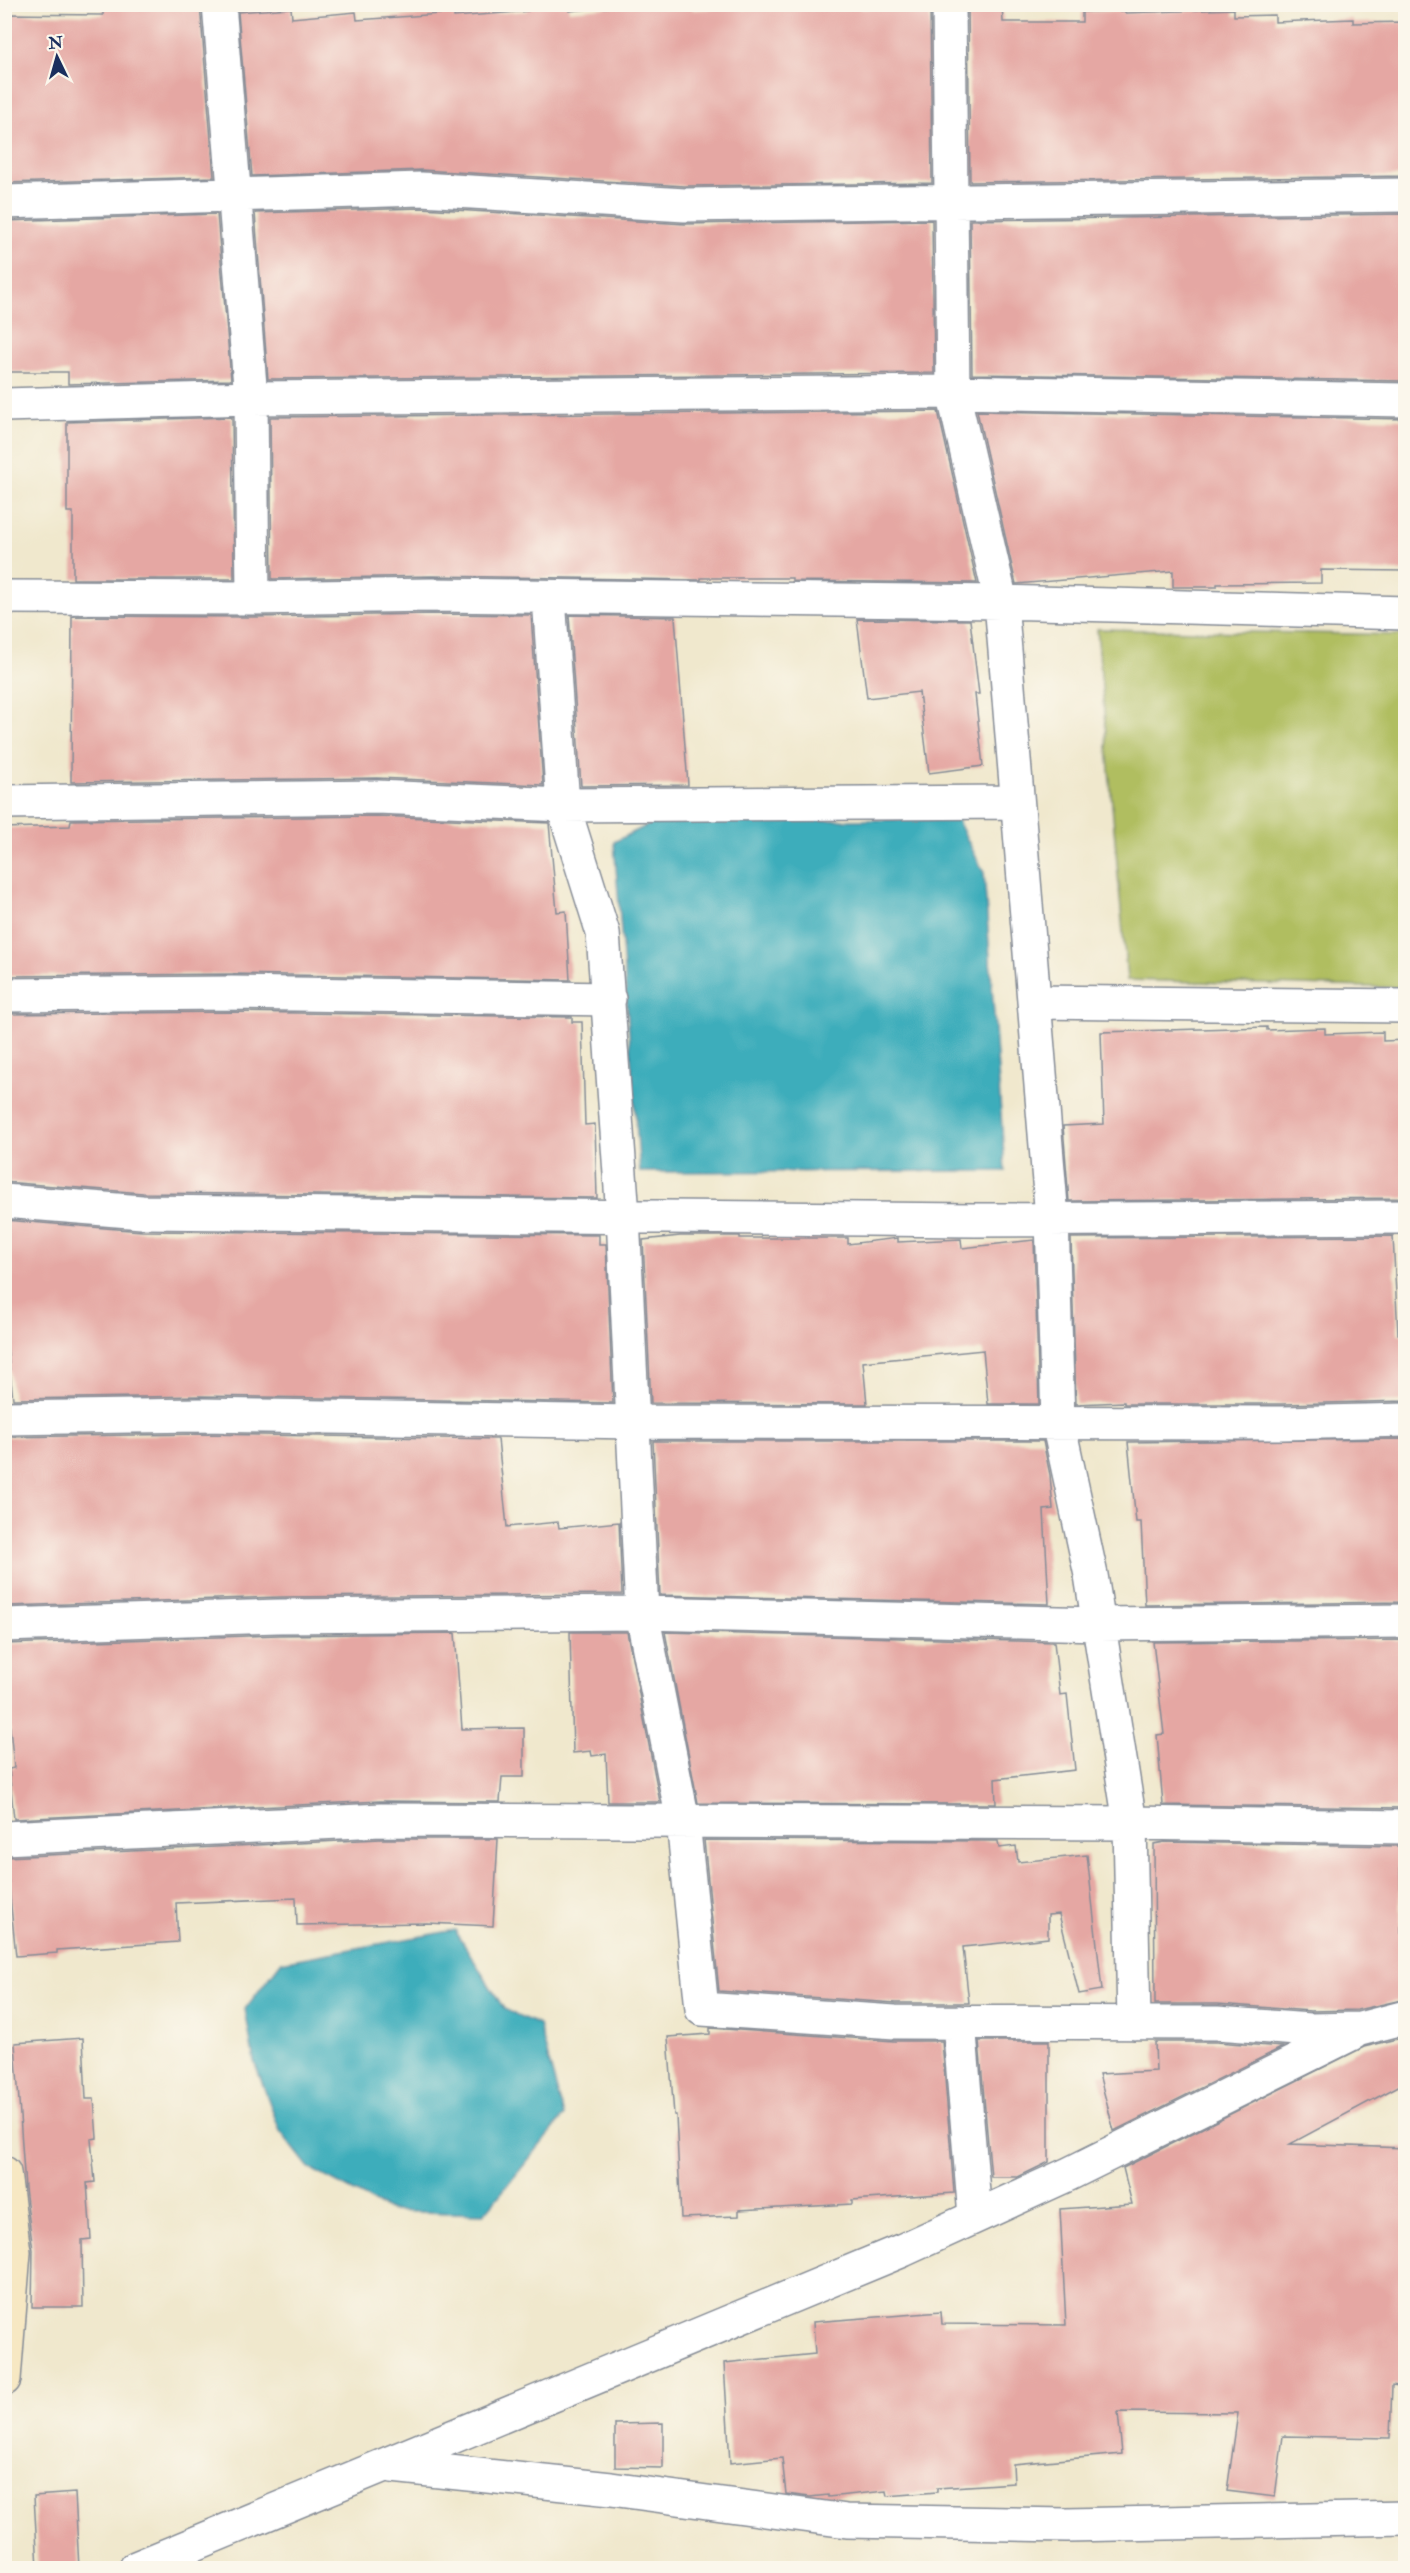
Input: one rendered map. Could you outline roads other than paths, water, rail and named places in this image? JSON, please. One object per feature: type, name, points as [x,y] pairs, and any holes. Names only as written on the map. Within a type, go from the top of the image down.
[{"type":"street","points":[[219,4],[251,398],[253,598]]},
{"type":"street","points":[[949,4],[953,201],[953,392],[1001,602],[1052,1218],[1058,1422],[1091,1575],[1130,1823],[1134,2023]]},
{"type":"street","points":[[4,202],[233,193],[421,189],[686,205],[1406,195]]},
{"type":"street","points":[[4,405],[251,398],[953,392],[1406,400]]},
{"type":"street","points":[[4,597],[253,598],[432,595],[1001,602],[1406,613]]},
{"type":"street","points":[[549,597],[563,805],[603,933],[623,1215],[642,1613],[683,1821],[702,2009],[895,2022],[1217,2023],[1310,2030],[1360,2029]]},
{"type":"street","points":[[4,802],[377,797],[563,805],[1016,802]]},
{"type":"street","points":[[4,995],[232,993],[609,999]]},
{"type":"street","points":[[1034,1002],[1406,1006]]},
{"type":"street","points":[[4,1202],[141,1212],[975,1220],[1406,1217]]},
{"type":"street","points":[[4,1418],[200,1415],[634,1422],[1283,1423],[1406,1420]]},
{"type":"street","points":[[4,1625],[279,1616],[642,1613],[1099,1624],[1406,1621]]},
{"type":"street","points":[[4,1838],[381,1820],[1130,1823],[1406,1827]]},
{"type":"street","points":[[136,2568],[387,2466],[882,2259],[1069,2174],[1360,2029],[1406,2017]]},
{"type":"street","points":[[959,2022],[975,2217]]},
{"type":"street","points":[[4,2173],[14,2252],[4,2379]]},
{"type":"street","points":[[387,2466],[611,2489],[847,2521],[1067,2526],[1406,2518]]},
{"type":"water","points":[[957,819],[984,873],[1005,1171],[640,1172],[614,842],[654,822]]},
{"type":"water","points":[[455,1930],[504,2009],[539,2025],[564,2116],[484,2214],[391,2211],[309,2168],[280,2131],[254,2061],[245,2009],[281,1962]]}]
